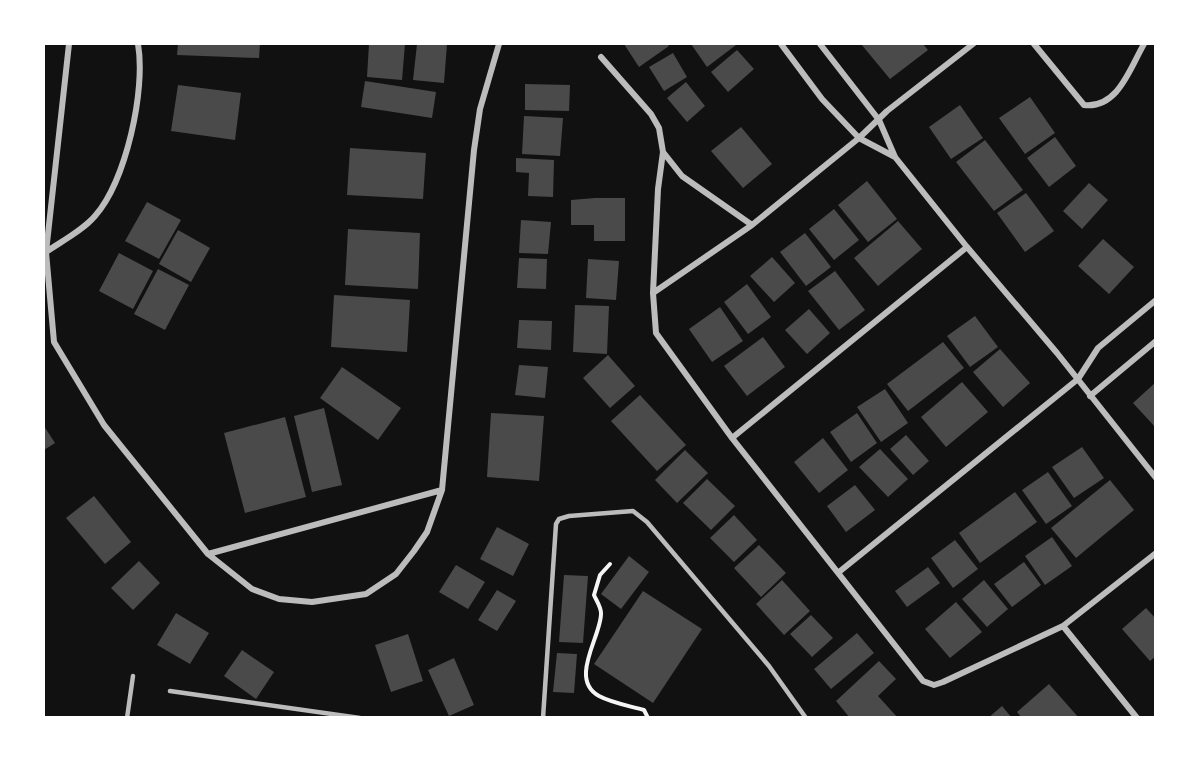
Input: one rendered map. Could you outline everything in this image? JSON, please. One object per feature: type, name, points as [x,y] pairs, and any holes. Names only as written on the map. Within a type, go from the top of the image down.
[{"type":"street","points":[[69,44],[46,252],[54,342],[104,425],[208,554],[252,589],[279,599],[312,602],[366,594],[396,574],[427,532],[442,490],[474,150],[480,109],[499,44]]},
{"type":"street","points":[[46,252],[94,217],[111,194],[123,161],[138,97],[138,44]]},
{"type":"street","points":[[781,44],[822,99],[859,138],[896,157]]},
{"type":"street","points":[[820,44],[879,120],[896,157],[967,248],[1078,379],[1155,478]]},
{"type":"street","points":[[653,293],[752,225],[859,138],[887,111],[973,44]]},
{"type":"street","points":[[1034,44],[1084,105],[1094,106],[1102,105],[1115,94],[1144,44]]},
{"type":"street","points":[[601,57],[651,114],[659,128],[663,152],[658,189],[653,293],[656,333],[732,438],[923,681],[928,684],[944,682],[1063,626],[1155,553]]},
{"type":"street","points":[[663,152],[682,176],[752,225]]},
{"type":"street","points":[[732,438],[967,248]]},
{"type":"street","points":[[839,572],[1078,379],[1098,348],[1155,300]]},
{"type":"street","points":[[1090,396],[1155,341]]},
{"type":"street","points":[[208,554],[442,490]]},
{"type":"street","points":[[1063,626],[1137,717]]},
{"type":"lane","points":[[543,717],[556,524],[559,519],[568,516],[633,511],[647,522],[769,666],[806,717]]},
{"type":"lane","points":[[127,717],[133,676]]},
{"type":"lane","points":[[170,691],[360,717]]},
{"type":"path","points":[[610,564],[600,575],[594,595],[601,610],[599,627],[586,658],[587,682],[597,695],[644,710],[648,717]]},
{"type":"building","points":[[178,44],[260,44],[259,58],[177,55]]},
{"type":"building","points":[[369,44],[405,44],[402,80],[367,77]]},
{"type":"building","points":[[417,44],[447,44],[444,83],[413,80]]},
{"type":"building","points":[[624,44],[667,44],[669,46],[639,67]]},
{"type":"building","points":[[691,44],[735,44],[736,45],[707,67]]},
{"type":"building","points":[[861,44],[923,44],[928,50],[890,79]]},
{"type":"building","points":[[737,50],[754,69],[728,92],[711,72]]},
{"type":"building","points":[[673,53],[687,77],[664,91],[649,67]]},
{"type":"building","points":[[365,81],[436,92],[432,118],[361,107]]},
{"type":"building","points":[[686,82],[705,106],[687,122],[667,98]]},
{"type":"building","points":[[525,84],[570,85],[569,111],[525,110]]},
{"type":"building","points":[[178,85],[241,93],[235,140],[171,131]]},
{"type":"building","points":[[1030,97],[1055,133],[1025,154],[999,118]]},
{"type":"building","points":[[960,105],[983,138],[951,159],[929,127]]},
{"type":"building","points":[[524,116],[563,118],[560,156],[522,154]]},
{"type":"building","points":[[741,127],[772,164],[743,188],[711,151]]},
{"type":"building","points":[[1055,137],[1076,166],[1049,187],[1027,158]]},
{"type":"building","points":[[985,140],[1023,190],[994,211],[956,162]]},
{"type":"building","points":[[350,148],[426,153],[423,199],[347,195]]},
{"type":"building","points":[[516,158],[554,160],[553,197],[528,196],[529,173],[516,172]]},
{"type":"building","points":[[867,181],[897,219],[868,242],[838,205]]},
{"type":"building","points":[[1089,183],[1108,200],[1082,229],[1063,211]]},
{"type":"building","points":[[1026,193],[1054,231],[1025,252],[997,213]]},
{"type":"building","points":[[625,198],[625,241],[594,241],[594,225],[571,225],[571,200]]},
{"type":"building","points":[[147,202],[181,220],[159,259],[125,241]]},
{"type":"building","points":[[834,209],[859,240],[834,260],[809,229]]},
{"type":"building","points":[[521,220],[551,222],[548,254],[519,253]]},
{"type":"building","points":[[898,221],[922,249],[878,286],[854,258]]},
{"type":"building","points":[[348,229],[420,233],[418,289],[345,285]]},
{"type":"building","points":[[178,230],[210,248],[191,282],[159,264]]},
{"type":"building","points":[[805,233],[831,267],[806,286],[780,252]]},
{"type":"building","points":[[1103,239],[1134,267],[1109,294],[1078,266]]},
{"type":"building","points":[[119,253],[153,271],[133,309],[99,291]]},
{"type":"building","points":[[772,257],[795,283],[774,302],[750,276]]},
{"type":"building","points":[[519,258],[547,259],[546,289],[517,288]]},
{"type":"building","points":[[588,259],[619,261],[616,300],[586,298]]},
{"type":"building","points":[[158,269],[189,285],[165,330],[134,314]]},
{"type":"building","points":[[835,271],[865,310],[839,330],[808,291]]},
{"type":"building","points":[[747,284],[771,317],[748,334],[724,302]]},
{"type":"building","points":[[334,295],[410,300],[407,352],[331,347]]},
{"type":"building","points":[[575,305],[609,306],[607,354],[573,352]]},
{"type":"building","points":[[720,307],[743,341],[712,362],[689,329]]},
{"type":"building","points":[[809,309],[830,333],[807,354],[785,330]]},
{"type":"building","points":[[975,316],[998,347],[970,367],[947,336]]},
{"type":"building","points":[[519,320],[552,321],[551,350],[517,348]]},
{"type":"building","points":[[763,337],[785,367],[747,396],[724,366]]},
{"type":"building","points":[[943,342],[964,368],[908,411],[887,384]]},
{"type":"building","points":[[1000,349],[1030,383],[1003,407],[973,372]]},
{"type":"building","points":[[608,355],[635,386],[610,408],[583,378]]},
{"type":"building","points":[[519,365],[548,367],[545,398],[515,395]]},
{"type":"building","points":[[342,367],[401,408],[378,440],[320,398]]},
{"type":"building","points":[[962,382],[988,412],[946,447],[921,417]]},
{"type":"building","points":[[1156,382],[1156,428],[1133,403]]},
{"type":"building","points":[[885,389],[908,423],[881,442],[857,407]]},
{"type":"building","points":[[640,395],[686,445],[657,471],[611,421]]},
{"type":"building","points":[[324,408],[342,485],[312,492],[294,416]]},
{"type":"building","points":[[491,413],[544,416],[539,481],[487,477]]},
{"type":"building","points":[[857,413],[877,443],[851,462],[830,432]]},
{"type":"building","points":[[285,417],[306,497],[245,513],[224,433]]},
{"type":"building","points":[[44,426],[55,443],[44,450]]},
{"type":"building","points":[[906,435],[929,461],[913,475],[890,449]]},
{"type":"building","points":[[823,438],[848,470],[819,493],[794,462]]},
{"type":"building","points":[[1082,447],[1104,478],[1074,498],[1052,467]]},
{"type":"building","points":[[880,449],[908,479],[888,497],[859,467]]},
{"type":"building","points":[[685,450],[708,473],[677,503],[655,480]]},
{"type":"building","points":[[1048,472],[1072,506],[1046,524],[1022,490]]},
{"type":"building","points":[[707,479],[735,506],[711,530],[683,503]]},
{"type":"building","points":[[1110,480],[1134,510],[1076,558],[1051,528]]},
{"type":"building","points":[[855,485],[875,510],[846,532],[827,506]]},
{"type":"building","points":[[1015,492],[1037,522],[980,563],[959,533]]},
{"type":"building","points":[[94,496],[131,542],[105,564],[66,518]]},
{"type":"building","points":[[734,515],[757,540],[734,562],[710,538]]},
{"type":"building","points":[[497,527],[529,544],[513,576],[480,559]]},
{"type":"building","points":[[1052,537],[1072,566],[1045,585],[1025,556]]},
{"type":"building","points":[[955,540],[978,569],[953,588],[931,558]]},
{"type":"building","points":[[759,545],[786,573],[761,597],[734,568]]},
{"type":"building","points":[[629,556],[649,572],[621,609],[601,594]]},
{"type":"building","points":[[139,561],[160,583],[133,610],[111,588]]},
{"type":"building","points":[[1024,562],[1041,585],[1012,607],[994,584]]},
{"type":"building","points":[[456,565],[485,582],[468,609],[439,592]]},
{"type":"building","points":[[928,567],[940,583],[907,607],[895,591]]},
{"type":"building","points":[[564,575],[588,576],[583,643],[559,642]]},
{"type":"building","points":[[782,580],[810,611],[784,635],[756,604]]},
{"type":"building","points":[[984,580],[1008,609],[987,627],[962,599]]},
{"type":"building","points":[[497,590],[516,601],[497,631],[478,620]]},
{"type":"building","points":[[643,591],[702,629],[653,703],[594,664]]},
{"type":"building","points":[[956,602],[982,632],[950,658],[925,629]]},
{"type":"building","points":[[1146,608],[1156,619],[1156,656],[1150,661],[1122,629]]},
{"type":"building","points":[[176,613],[209,633],[190,664],[157,645]]},
{"type":"building","points":[[811,615],[833,638],[812,657],[790,634]]},
{"type":"building","points":[[857,633],[874,653],[831,689],[814,669]]},
{"type":"building","points":[[408,634],[423,681],[391,692],[375,645]]},
{"type":"building","points":[[242,650],[274,672],[256,699],[224,676]]},
{"type":"building","points":[[557,653],[577,654],[574,693],[553,692]]},
{"type":"building","points":[[454,658],[474,705],[449,716],[428,670]]},
{"type":"building","points":[[879,661],[896,679],[878,696],[898,718],[850,718],[836,701]]},
{"type":"building","points":[[1049,684],[1079,718],[1022,718],[1017,712]]},
{"type":"building","points":[[1002,706],[1012,718],[988,718]]}]
